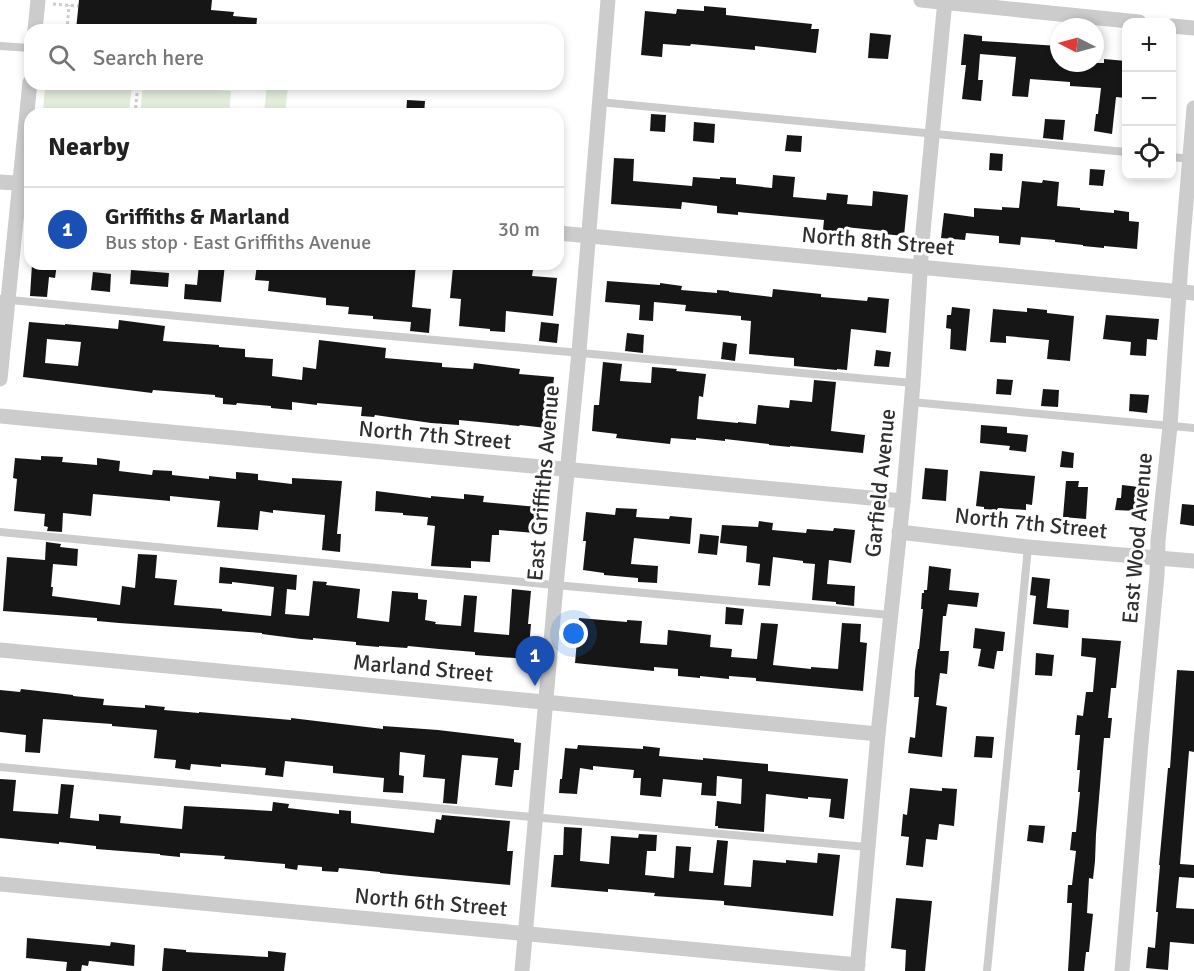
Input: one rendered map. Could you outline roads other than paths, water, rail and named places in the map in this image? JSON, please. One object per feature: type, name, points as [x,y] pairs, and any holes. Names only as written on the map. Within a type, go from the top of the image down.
[{"type":"street","points":[[36,24],[38,0]]},
{"type":"street","name":"East Griffiths Avenue","points":[[522,971],[579,352],[608,0]]},
{"type":"street","points":[[921,0],[1122,20]]},
{"type":"street","name":"Garfield Avenue","points":[[857,968],[878,734],[903,501],[920,267],[945,1]]},
{"type":"street","points":[[1176,26],[1194,28]]},
{"type":"street","points":[[29,108],[30,90]]},
{"type":"street","name":"East Wood Avenue","points":[[1122,971],[1158,541],[1187,293],[1194,108]]},
{"type":"street","points":[[0,182],[24,184]]},
{"type":"street","points":[[0,379],[4,300],[24,190]]},
{"type":"street","name":"North 8th Street","points":[[564,234],[1187,293]]},
{"type":"street","name":"North 7th Street","points":[[0,416],[903,501]]},
{"type":"street","name":"North 7th Street","points":[[899,532],[1194,561]]},
{"type":"street","name":"Marland Street","points":[[0,651],[878,734]]},
{"type":"street","name":"North 6th Street","points":[[0,884],[526,933],[857,968]]},
{"type":"lane","points":[[0,46],[24,48]]},
{"type":"lane","points":[[599,102],[1122,152]]},
{"type":"lane","points":[[1176,157],[1192,159]]},
{"type":"lane","points":[[4,300],[913,383]]},
{"type":"lane","points":[[911,402],[1194,428]]},
{"type":"lane","points":[[0,532],[890,615]]},
{"type":"lane","points":[[987,971],[1028,546]]},
{"type":"lane","points":[[0,766],[867,847]]},
{"type":"place","name":"Griffiths & Marland","points":[[535,686]]}]
